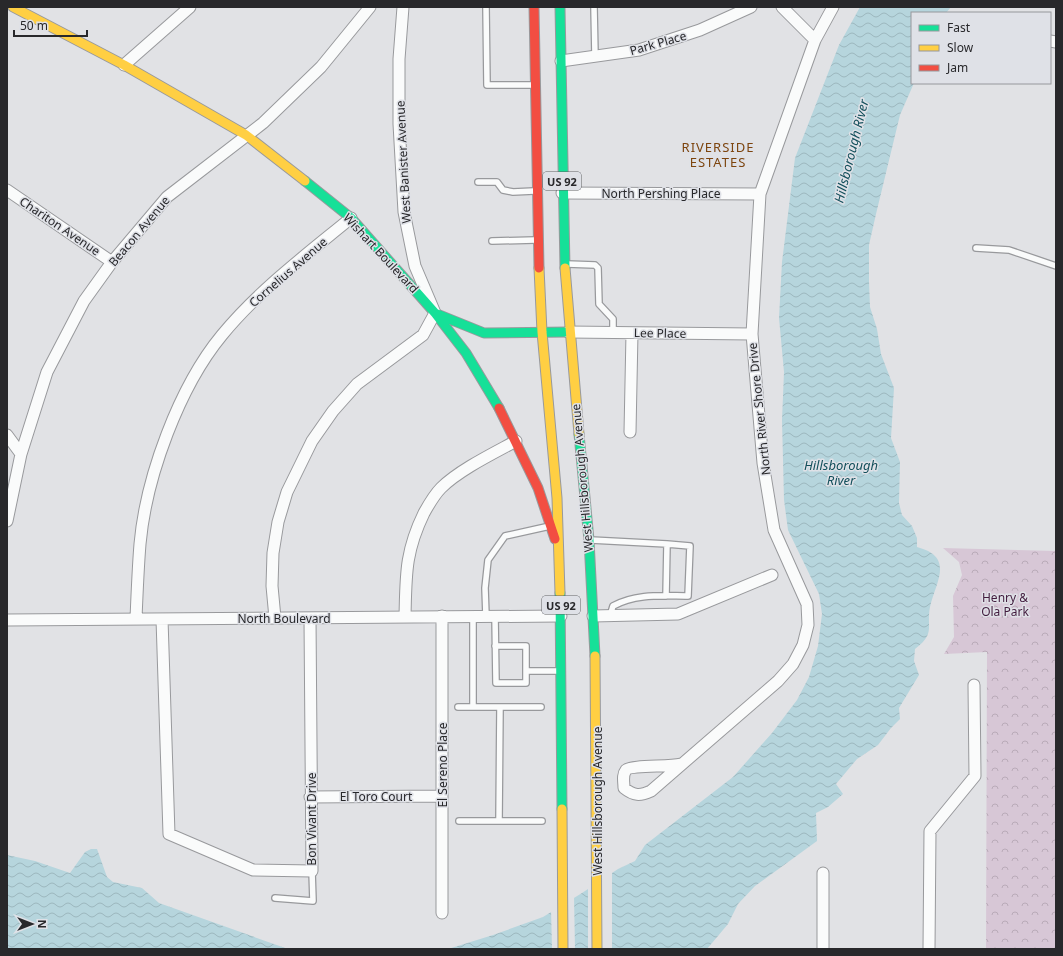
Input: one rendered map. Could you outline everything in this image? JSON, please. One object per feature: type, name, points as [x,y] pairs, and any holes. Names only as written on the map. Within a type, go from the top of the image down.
[{"type":"main road","name":"Wishart Boulevard","points":[[13,7],[124,65],[246,135],[351,218],[435,313],[466,353],[493,396],[516,440],[538,488],[559,550]]},
{"type":"main road","name":"US 92","points":[[534,7],[536,191],[542,332],[559,550],[562,616],[563,949]]},
{"type":"main road","name":"West Hillsborough Avenue","points":[[560,7],[564,264],[568,332],[589,540],[596,687],[597,949]]},
{"type":"main road","points":[[435,313],[484,333],[568,332]]},
{"type":"street","points":[[124,65],[190,7]]},
{"type":"street","name":"Beacon Avenue","points":[[7,521],[21,454],[46,372],[84,301],[112,262],[167,197],[263,123],[321,67],[370,7]]},
{"type":"street","name":"West Banister Avenue","points":[[403,7],[399,59],[399,117],[404,212],[415,266],[435,313]]},
{"type":"street","name":"Park Place","points":[[560,61],[639,50],[700,30],[751,7]]},
{"type":"street","points":[[782,7],[816,40]]},
{"type":"street","name":"North River Shore Drive","points":[[681,764],[656,767],[632,766],[626,769],[623,776],[624,788],[632,794],[642,795],[651,791],[778,681],[793,664],[800,652],[808,624],[807,604],[774,530],[763,463],[752,334],[760,194],[816,40],[833,7]]},
{"type":"street","name":"Chariton Avenue","points":[[7,190],[112,262]]},
{"type":"street","name":"North Pershing Place","points":[[562,192],[760,194]]},
{"type":"street","name":"Cornelius Avenue","points":[[136,619],[140,543],[150,482],[172,423],[196,372],[221,336],[265,289],[351,218]]},
{"type":"street","points":[[275,618],[272,586],[272,553],[278,522],[287,492],[312,440],[333,411],[357,384],[423,335],[435,313]]},
{"type":"street","name":"Lee Place","points":[[568,332],[752,334]]},
{"type":"street","points":[[630,432],[632,333]]},
{"type":"street","points":[[7,435],[21,454]]},
{"type":"street","points":[[404,617],[407,562],[414,534],[434,495],[442,487],[478,462],[516,440]]},
{"type":"street","points":[[593,616],[678,614],[772,575]]},
{"type":"street","name":"El Sereno Place","points":[[442,616],[442,913]]},
{"type":"street","name":"North Boulevard","points":[[7,620],[562,616]]},
{"type":"street","name":"Bon Vivant Drive","points":[[162,619],[168,834],[253,870],[312,871],[310,797],[310,618]]},
{"type":"street","points":[[929,949],[930,831],[975,776],[974,685]]},
{"type":"street","name":"El Toro Court","points":[[310,797],[442,796]]},
{"type":"street","points":[[823,872],[823,949]]},
{"type":"lane","points":[[486,7],[487,85],[535,85]]},
{"type":"lane","points":[[594,7],[595,56]]},
{"type":"lane","points":[[478,182],[497,182],[503,190],[508,191],[536,191]]},
{"type":"lane","points":[[492,241],[538,240]]},
{"type":"lane","points":[[976,248],[1009,250],[1056,266]]},
{"type":"lane","points":[[564,264],[595,265],[598,268],[599,304],[613,320],[613,332]]},
{"type":"lane","points":[[496,646],[526,646],[526,682],[496,683],[496,646],[485,588],[488,560],[504,536],[551,526]]},
{"type":"lane","points":[[589,540],[690,546],[688,596],[636,597],[624,600],[613,606],[610,616]]},
{"type":"lane","points":[[666,596],[667,544]]},
{"type":"lane","points":[[473,616],[473,707]]},
{"type":"lane","points":[[526,671],[562,671]]},
{"type":"lane","points":[[458,707],[541,707]]},
{"type":"lane","points":[[498,821],[500,707]]},
{"type":"lane","points":[[459,821],[542,821]]},
{"type":"lane","points":[[275,898],[313,900],[312,871]]},
{"type":"green space","name":"Henry & Ola Park","points":[[943,548],[1056,551],[1056,949],[986,949],[987,652],[944,654],[954,637],[953,596],[962,575],[959,562]]},
{"type":"water","name":"Hillsborough River","points":[[860,7],[951,7],[947,12],[911,12],[911,84],[914,84],[900,115],[869,245],[870,307],[877,329],[881,354],[894,388],[891,438],[900,462],[899,503],[902,515],[912,526],[917,538],[917,547],[929,551],[936,557],[940,571],[930,607],[928,634],[926,639],[915,649],[914,661],[919,675],[899,708],[900,719],[878,745],[857,759],[836,784],[843,794],[828,807],[816,813],[817,841],[755,886],[738,904],[728,924],[707,949],[448,949],[543,917],[618,869],[635,861],[645,845],[733,777],[772,733],[797,700],[809,677],[818,646],[822,614],[819,594],[788,530],[784,500],[782,420],[784,372],[779,318],[782,262],[795,158],[839,45]]},
{"type":"water","points":[[91,849],[97,849],[107,877],[113,882],[142,888],[159,903],[288,949],[7,949],[7,855],[35,861],[70,873],[85,852]]},
{"type":"pier","points":[[612,871],[612,949],[588,949],[588,887]]},
{"type":"pier","points":[[574,896],[575,949],[552,949],[551,909]]},
{"type":"traffic: fast","points":[[560,7],[565,268]]},
{"type":"traffic: fast","points":[[305,181],[351,218],[435,313],[466,353],[499,408]]},
{"type":"traffic: fast","points":[[437,314],[484,333],[568,332]]},
{"type":"traffic: fast","points":[[579,434],[589,540],[595,656]]},
{"type":"traffic: fast","points":[[560,593],[562,809]]},
{"type":"traffic: slow","points":[[13,7],[124,65],[246,135],[305,181]]},
{"type":"traffic: slow","points":[[539,268],[542,332],[557,498],[560,593]]},
{"type":"traffic: slow","points":[[565,268],[579,434]]},
{"type":"traffic: slow","points":[[595,656],[597,949]]},
{"type":"traffic: slow","points":[[562,809],[563,949]]},
{"type":"traffic: jam","points":[[534,7],[539,268]]},
{"type":"traffic: jam","points":[[499,408],[538,488],[555,539]]},
{"type":"district","name":"RIVERSIDE ESTATES","points":[[718,154]]}]
